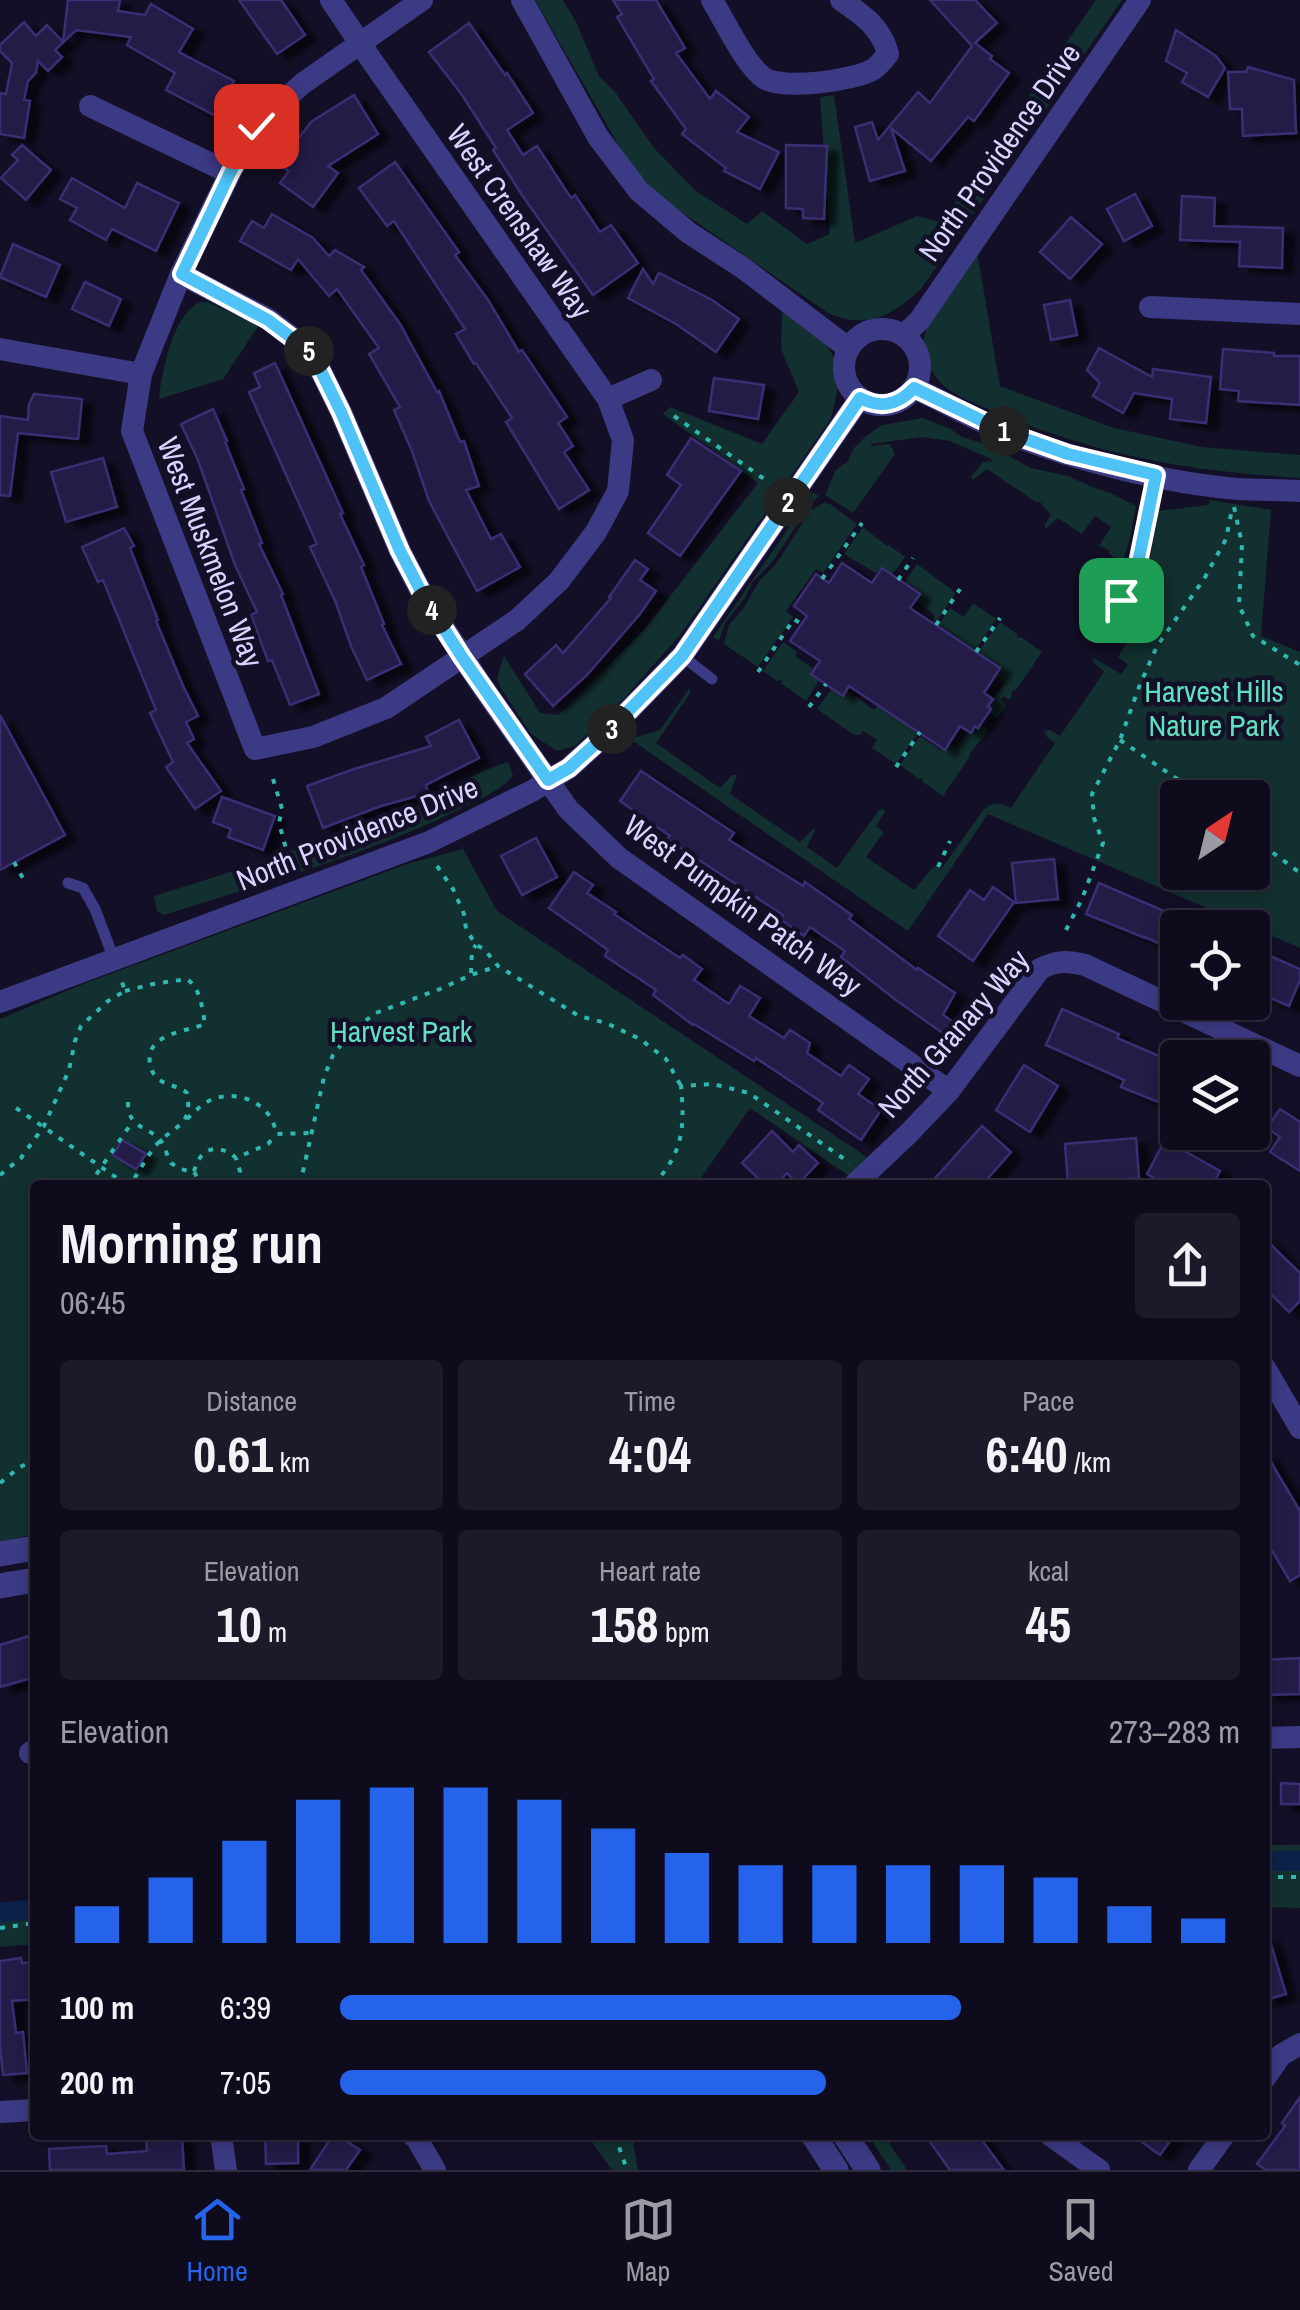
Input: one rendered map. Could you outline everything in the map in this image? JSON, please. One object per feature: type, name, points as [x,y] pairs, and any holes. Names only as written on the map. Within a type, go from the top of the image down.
[{"type":"street","name":"West Crenshaw Way","points":[[331,0],[608,399],[623,440],[618,491],[596,532],[545,594],[517,620],[462,657]]},
{"type":"street","name":"West Muskmelon Way","points":[[422,0],[302,84],[256,126],[182,274],[141,374],[132,432],[255,749],[313,736],[386,708],[462,657]]},
{"type":"street","points":[[522,0],[598,137],[639,191],[689,233],[743,268],[848,348]]},
{"type":"street","points":[[712,0],[754,70],[768,82],[786,83],[859,76],[876,69],[888,54],[874,24],[841,0]]},
{"type":"street","name":"North Providence Drive","points":[[904,335],[919,321],[1140,0]]},
{"type":"street","points":[[90,106],[230,173]]},
{"type":"street","name":"West Pumpkin Patch Way","points":[[182,274],[268,320],[312,353],[425,599],[568,809],[619,858],[949,1091]]},
{"type":"street","points":[[1150,307],[1300,314]]},
{"type":"street","points":[[892,329],[904,335],[919,355],[921,367],[914,388],[893,404],[870,404],[846,381],[843,370],[848,348],[866,331],[892,329]]},
{"type":"street","points":[[0,349],[141,374]]},
{"type":"street","points":[[608,399],[651,380]]},
{"type":"street","points":[[914,388],[1006,432],[1068,454],[1156,475],[1236,488],[1300,491]]},
{"type":"street","name":"North Providence Drive","points":[[0,1002],[117,969],[429,842],[532,792],[569,768],[682,656],[860,398]]},
{"type":"street","name":"North Granary Way","points":[[853,1175],[909,1133],[949,1091],[1040,969],[1054,962],[1086,965],[1300,1066]]},
{"type":"street","points":[[1270,1377],[1300,1428]]},
{"type":"street","points":[[0,1554],[30,1549]]},
{"type":"street","points":[[0,1586],[30,1581]]},
{"type":"street","points":[[1270,1738],[1300,1737]]},
{"type":"street","points":[[1270,2072],[1290,2050]]},
{"type":"street","points":[[0,2112],[30,2110]]},
{"type":"street","points":[[222,2140],[226,2168],[250,2170]]},
{"type":"street","points":[[417,2140],[435,2170]]},
{"type":"street","points":[[815,2140],[836,2170]]},
{"type":"street","points":[[848,2140],[868,2170]]},
{"type":"street","points":[[1057,2140],[1099,2170]]},
{"type":"street","points":[[1199,2170],[1220,2140]]},
{"type":"lane","points":[[1121,600],[1138,563],[1156,475]]},
{"type":"lane","points":[[682,656],[712,679]]},
{"type":"lane","points":[[68,883],[83,888],[89,898],[117,969]]},
{"type":"path","points":[[674,416],[770,484]]},
{"type":"path","points":[[1066,930],[1103,843],[1094,818],[1092,794],[1120,740],[1157,646],[1204,579],[1226,539],[1233,502],[1242,544],[1239,605],[1253,636],[1300,665]]},
{"type":"path","points":[[822,579],[862,523]]},
{"type":"path","points":[[898,580],[913,558]]},
{"type":"path","points":[[936,625],[960,589]]},
{"type":"path","points":[[976,652],[1000,618]]},
{"type":"path","points":[[758,672],[794,620],[801,624]]},
{"type":"path","points":[[810,707],[826,684]]},
{"type":"path","points":[[896,767],[920,732]]},
{"type":"path","points":[[1120,740],[1179,780]]},
{"type":"path","points":[[273,779],[291,867]]},
{"type":"path","points":[[938,866],[950,842]]},
{"type":"path","points":[[1270,850],[1300,873]]},
{"type":"path","points":[[14,862],[25,882]]},
{"type":"path","points":[[437,866],[454,888],[466,930],[498,966],[579,1016],[640,1039],[666,1059],[681,1086],[684,1122],[676,1155],[657,1180]]},
{"type":"path","points":[[471,975],[472,950],[476,945]]},
{"type":"path","points":[[301,1180],[327,1067],[358,1027],[373,1014],[498,966]]},
{"type":"path","points":[[117,969],[125,992]]},
{"type":"path","points":[[0,1175],[20,1158],[44,1126],[69,1070],[82,1026],[108,1001],[125,992],[179,979],[193,984],[205,1024],[161,1038],[149,1060],[158,1078],[180,1086],[187,1093],[187,1119]]},
{"type":"path","points":[[681,1086],[714,1084],[749,1093],[853,1175]]},
{"type":"path","points":[[132,1180],[157,1144],[221,1097],[248,1100],[270,1113],[274,1121],[276,1134],[268,1144],[236,1158]]},
{"type":"path","points":[[128,1102],[128,1113],[162,1141],[171,1164],[194,1172]]},
{"type":"path","points":[[16,1108],[122,1180]]},
{"type":"path","points":[[93,1180],[134,1121]]},
{"type":"path","points":[[276,1134],[311,1133]]},
{"type":"path","points":[[194,1172],[198,1160],[210,1150],[223,1149],[236,1158],[240,1171],[237,1180]]},
{"type":"path","points":[[194,1172],[199,1180]]},
{"type":"path","points":[[0,1483],[30,1463]]},
{"type":"path","points":[[1270,1877],[1300,1877]]},
{"type":"path","points":[[0,1928],[30,1924]]},
{"type":"path","points":[[617,2140],[627,2170]]},
{"type":"green space","points":[[535,0],[563,0],[599,76],[615,92],[654,148],[696,191],[747,224],[762,211],[807,244],[830,234],[820,97],[834,95],[855,243],[917,216],[941,222],[1096,0],[1122,0],[921,289],[889,313],[855,320],[828,313],[660,197],[629,163]]},
{"type":"green space","points":[[977,252],[1000,386],[1114,428],[1202,447],[1300,455],[1300,478],[1193,467],[1105,450],[1034,427],[952,392],[930,368],[924,337],[942,298]]},
{"type":"green space","points":[[201,302],[259,325],[223,379],[159,399],[176,330],[183,317]]},
{"type":"green space","points":[[782,312],[814,334],[833,355],[838,381],[830,420],[681,634],[575,746],[557,751],[531,734],[500,687],[497,677],[504,656],[540,713],[558,715],[644,630],[758,483],[663,414],[670,407],[762,444],[799,392],[781,349]]},
{"type":"green space","points":[[923,418],[989,445],[1031,468],[1068,476],[1136,506],[1129,542],[1118,567],[1112,574],[1108,572],[1116,559],[1099,546],[1111,527],[1095,516],[1082,534],[1058,518],[1045,529],[1051,515],[1040,502],[987,469],[973,480],[971,477],[982,463],[993,460],[950,441],[921,437],[871,444],[890,444],[895,454],[853,513],[825,495],[836,470],[848,461],[865,437],[882,425]]},
{"type":"green space","points":[[813,493],[819,496],[803,511],[773,561],[752,583],[725,623],[719,641],[713,637]]},
{"type":"green space","name":"Harvest Hills Nature Park","points":[[1210,500],[1271,510],[1261,636],[1300,652],[1300,948],[1270,935],[1270,910],[1212,910],[1165,890],[1270,890],[1270,780],[1160,780],[1160,888],[988,814],[908,931],[630,739],[660,730],[689,689],[691,692],[656,743],[720,788],[732,775],[737,775],[730,794],[800,842],[815,830],[807,847],[837,868],[883,809],[876,826],[884,832],[866,857],[914,890],[934,866],[941,869],[984,809],[998,804],[1011,808],[1055,743],[1044,731],[1060,736],[1104,672],[1092,661],[1094,658],[1121,674],[1128,665],[1118,657],[1158,594],[1146,580],[1159,511],[1208,505]]},
{"type":"green space","points":[[824,503],[857,524],[823,573],[816,569],[786,611],[793,617],[758,667],[724,644],[729,625],[811,510]]},
{"type":"green space","points":[[863,527],[905,557],[892,575],[881,567],[876,573],[844,554]]},
{"type":"green space","points":[[917,564],[955,594],[934,625],[935,615],[911,597],[903,585]]},
{"type":"green space","points":[[973,603],[996,619],[975,651],[938,626],[950,608],[964,617]]},
{"type":"green space","points":[[1000,622],[1017,638],[1042,652],[1013,690],[1010,700],[1004,696],[1001,700],[1006,705],[997,718],[988,706],[1005,682],[996,675],[1000,668],[977,653]]},
{"type":"green space","points":[[783,642],[812,668],[810,673],[819,681],[806,701],[763,671]]},
{"type":"green space","points":[[832,688],[846,690],[874,710],[880,703],[920,731],[896,764],[872,748],[877,740],[863,731],[854,735],[817,709]]},
{"type":"green space","points":[[980,725],[989,730],[943,796],[900,765],[920,736],[941,750],[948,743],[956,748],[967,732]]},
{"type":"green space","points":[[508,762],[513,775],[503,786],[426,825],[277,879],[164,915],[157,911],[154,896],[410,807]]},
{"type":"green space","name":"Harvest Park","points":[[463,849],[497,911],[867,1157],[852,1178],[750,1108],[700,1180],[30,1180],[30,1535],[0,1542],[0,1019],[83,984],[410,863]]},
{"type":"green space","points":[[1270,1845],[1300,1845],[1300,1908],[1270,1907]]},
{"type":"green space","points":[[30,1904],[30,1944],[0,1947],[0,1907]]},
{"type":"green space","points":[[591,2140],[633,2140],[638,2170],[612,2170]]},
{"type":"green space","points":[[871,2140],[887,2140],[907,2170],[891,2170]]},
{"type":"building","points":[[68,0],[120,0],[118,11],[145,15],[151,4],[193,29],[179,52],[234,81],[216,116],[166,90],[175,73],[127,45],[131,37],[76,30],[55,50],[62,57],[48,71],[38,61],[36,73],[28,81],[24,100],[30,101],[24,138],[0,134],[0,93],[6,94],[12,63],[0,51],[0,45],[24,22],[36,36],[47,25],[63,42]]},
{"type":"building","points":[[239,0],[281,0],[305,35],[277,54]]},
{"type":"building","points":[[613,0],[656,0],[685,48],[676,53],[710,99],[716,91],[749,117],[737,132],[779,152],[760,189],[724,171],[726,168],[682,134],[686,129],[651,81],[654,79],[617,17],[622,14]]},
{"type":"building","points":[[930,0],[975,0],[997,23],[975,43],[1009,73],[974,121],[968,117],[931,161],[891,128],[905,171],[870,181],[855,127],[872,122],[878,140],[918,92],[930,103],[972,46]]},
{"type":"building","points":[[469,23],[533,113],[507,130],[523,155],[537,146],[571,198],[575,195],[600,232],[611,225],[638,263],[593,295],[524,198],[462,95],[429,52]]},
{"type":"building","points":[[1176,30],[1216,56],[1225,68],[1208,97],[1182,82],[1187,73],[1166,61]]},
{"type":"building","points":[[1248,67],[1294,80],[1296,133],[1243,136],[1242,109],[1230,109],[1228,72],[1246,72]]},
{"type":"building","points":[[354,95],[378,134],[328,166],[338,173],[313,207],[280,183],[289,171],[279,164],[311,122]]},
{"type":"building","points":[[22,145],[51,170],[26,200],[1,178],[18,160],[12,155]]},
{"type":"building","points":[[786,145],[827,146],[824,219],[803,218],[803,209],[786,208]]},
{"type":"building","points":[[395,162],[459,252],[455,255],[519,352],[522,350],[567,417],[558,423],[573,446],[564,452],[589,490],[559,509],[506,422],[512,418],[456,334],[465,329],[394,221],[387,226],[359,188]]},
{"type":"building","points":[[72,178],[125,208],[137,183],[179,203],[156,251],[112,229],[106,240],[70,220],[77,208],[60,199]]},
{"type":"building","points":[[1135,194],[1152,226],[1124,241],[1107,209]]},
{"type":"building","points":[[1182,196],[1215,198],[1214,226],[1283,228],[1282,268],[1239,266],[1240,242],[1180,240]]},
{"type":"building","points":[[272,214],[313,238],[329,256],[335,250],[364,267],[361,270],[400,324],[439,391],[460,442],[464,441],[479,486],[466,490],[491,539],[501,534],[520,567],[477,591],[429,501],[394,410],[400,407],[369,354],[379,348],[337,289],[329,296],[298,259],[291,270],[240,241],[252,221],[264,228]]},
{"type":"building","points":[[1071,217],[1102,244],[1070,279],[1040,252]]},
{"type":"building","points":[[13,244],[60,265],[46,297],[0,277]]},
{"type":"building","points":[[643,269],[653,284],[659,273],[712,300],[739,319],[716,352],[628,298]]},
{"type":"building","points":[[85,282],[121,299],[109,326],[72,309]]},
{"type":"building","points":[[1070,300],[1077,335],[1051,340],[1044,305]]},
{"type":"building","points":[[1099,348],[1152,377],[1153,369],[1211,377],[1206,423],[1170,419],[1172,399],[1134,393],[1123,413],[1093,396],[1100,383],[1087,370]]},
{"type":"building","points":[[1223,349],[1300,356],[1300,405],[1238,401],[1239,391],[1220,389]]},
{"type":"building","points":[[275,363],[343,513],[340,514],[364,565],[361,567],[382,625],[401,664],[367,680],[310,547],[317,544],[249,392],[260,387],[254,373]]},
{"type":"building","points":[[714,378],[764,385],[758,419],[709,411]]},
{"type":"building","points":[[34,394],[82,399],[78,439],[18,433],[10,496],[0,495],[0,416],[28,420]]},
{"type":"building","points":[[213,409],[244,489],[241,490],[262,543],[259,544],[283,594],[319,694],[290,705],[272,660],[268,661],[251,615],[257,612],[181,424]]},
{"type":"building","points":[[691,438],[741,471],[680,556],[648,533],[681,485],[667,475]]},
{"type":"building","points":[[103,458],[117,507],[66,522],[51,472]]},
{"type":"building","points":[[124,528],[134,546],[130,548],[156,621],[198,716],[186,722],[194,739],[187,743],[221,791],[195,809],[166,767],[173,762],[150,713],[156,710],[103,580],[98,582],[82,547]]},
{"type":"building","points":[[635,560],[648,569],[640,580],[656,591],[587,675],[553,706],[525,674],[556,645],[563,653],[611,598]]},
{"type":"building","points":[[842,563],[872,583],[882,568],[920,594],[910,608],[1000,668],[984,693],[993,699],[978,728],[975,726],[971,733],[960,726],[945,750],[849,686],[843,696],[811,674],[820,661],[790,641],[807,616],[794,606],[816,574],[829,583]]},
{"type":"building","points":[[0,715],[65,835],[0,870]]},
{"type":"building","points":[[459,720],[479,758],[426,785],[428,793],[323,828],[307,786],[431,746],[426,737]]},
{"type":"building","points":[[641,771],[734,833],[729,840],[803,886],[805,882],[852,915],[849,919],[917,970],[955,993],[943,1015],[952,1021],[944,1034],[841,957],[845,951],[810,927],[804,936],[780,919],[783,915],[667,839],[670,836],[620,801]]},
{"type":"building","points":[[222,797],[275,816],[263,850],[228,837],[231,829],[213,822]]},
{"type":"building","points":[[536,838],[557,877],[522,895],[501,856]]},
{"type":"building","points":[[1054,859],[1058,899],[1016,903],[1012,863]]},
{"type":"building","points":[[574,872],[593,885],[587,893],[614,914],[702,969],[694,980],[729,1004],[740,986],[760,998],[749,1016],[784,1038],[790,1030],[810,1043],[807,1053],[841,1076],[849,1065],[869,1079],[858,1094],[881,1110],[861,1140],[818,1110],[823,1103],[756,1058],[754,1061],[693,1025],[653,995],[656,990],[605,956],[608,950],[549,908]]},
{"type":"building","points":[[1099,883],[1162,910],[1160,944],[1145,937],[1086,914]]},
{"type":"building","points":[[993,887],[1014,902],[973,961],[938,936],[970,890],[984,900]]},
{"type":"building","points":[[1270,956],[1300,969],[1300,980],[1289,1006],[1270,998]]},
{"type":"building","points":[[1062,1009],[1119,1034],[1117,1038],[1160,1056],[1160,1103],[1121,1087],[1124,1080],[1046,1045]]},
{"type":"building","points":[[1024,1065],[1058,1086],[1030,1132],[996,1110]]},
{"type":"building","points":[[1280,1109],[1300,1122],[1300,1171],[1270,1152],[1280,1137],[1270,1130]]},
{"type":"building","points":[[982,1126],[1011,1152],[986,1180],[933,1180]]},
{"type":"building","points":[[772,1131],[793,1152],[799,1145],[818,1163],[802,1180],[794,1180],[787,1173],[780,1180],[760,1180],[742,1163]]},
{"type":"building","points":[[1136,1138],[1139,1178],[1068,1180],[1065,1144]]},
{"type":"building","points":[[122,1140],[146,1154],[136,1169],[113,1155]]},
{"type":"building","points":[[1160,1149],[1183,1150],[1220,1171],[1215,1180],[1158,1180],[1147,1174]]},
{"type":"building","points":[[1270,1244],[1300,1273],[1300,1301],[1289,1312],[1270,1293]]},
{"type":"building","points":[[1270,1460],[1300,1511],[1300,1575],[1290,1581],[1270,1547]]},
{"type":"building","points":[[30,1636],[30,1678],[0,1687],[0,1645]]},
{"type":"building","points":[[1300,1658],[1300,1694],[1270,1695],[1270,1660]]},
{"type":"building","points":[[1281,1783],[1300,1784],[1300,1804],[1281,1804]]},
{"type":"building","points":[[1270,1941],[1286,1994],[1270,1999]]},
{"type":"building","points":[[21,1958],[22,1963],[30,1962],[30,1999],[12,2001],[16,2033],[23,2032],[27,2073],[3,2075],[0,1961]]},
{"type":"building","points":[[1300,2097],[1300,2170],[1266,2170],[1257,2164],[1285,2126],[1282,2123]]},
{"type":"building","points":[[146,2140],[182,2140],[184,2170],[50,2170],[49,2149],[106,2146],[107,2154],[147,2151]]},
{"type":"building","points":[[265,2140],[298,2140],[298,2163],[266,2164]]},
{"type":"building","points":[[330,2140],[345,2140],[360,2150],[346,2170],[310,2170]]},
{"type":"building","points":[[929,2140],[982,2140],[1004,2170],[950,2170]]},
{"type":"building","points":[[1139,2140],[1170,2140],[1160,2155]]},
{"type":"waterway","points":[[1270,1861],[1300,1861]]},
{"type":"waterway","points":[[0,1913],[30,1910]]},
{"type":"route","points":[[256,126],[182,274],[268,320],[312,353],[425,599],[548,780],[569,768],[602,738],[682,656],[860,398],[870,404],[893,404],[914,388],[1006,432],[1068,454],[1156,475],[1138,563],[1121,600]]}]
